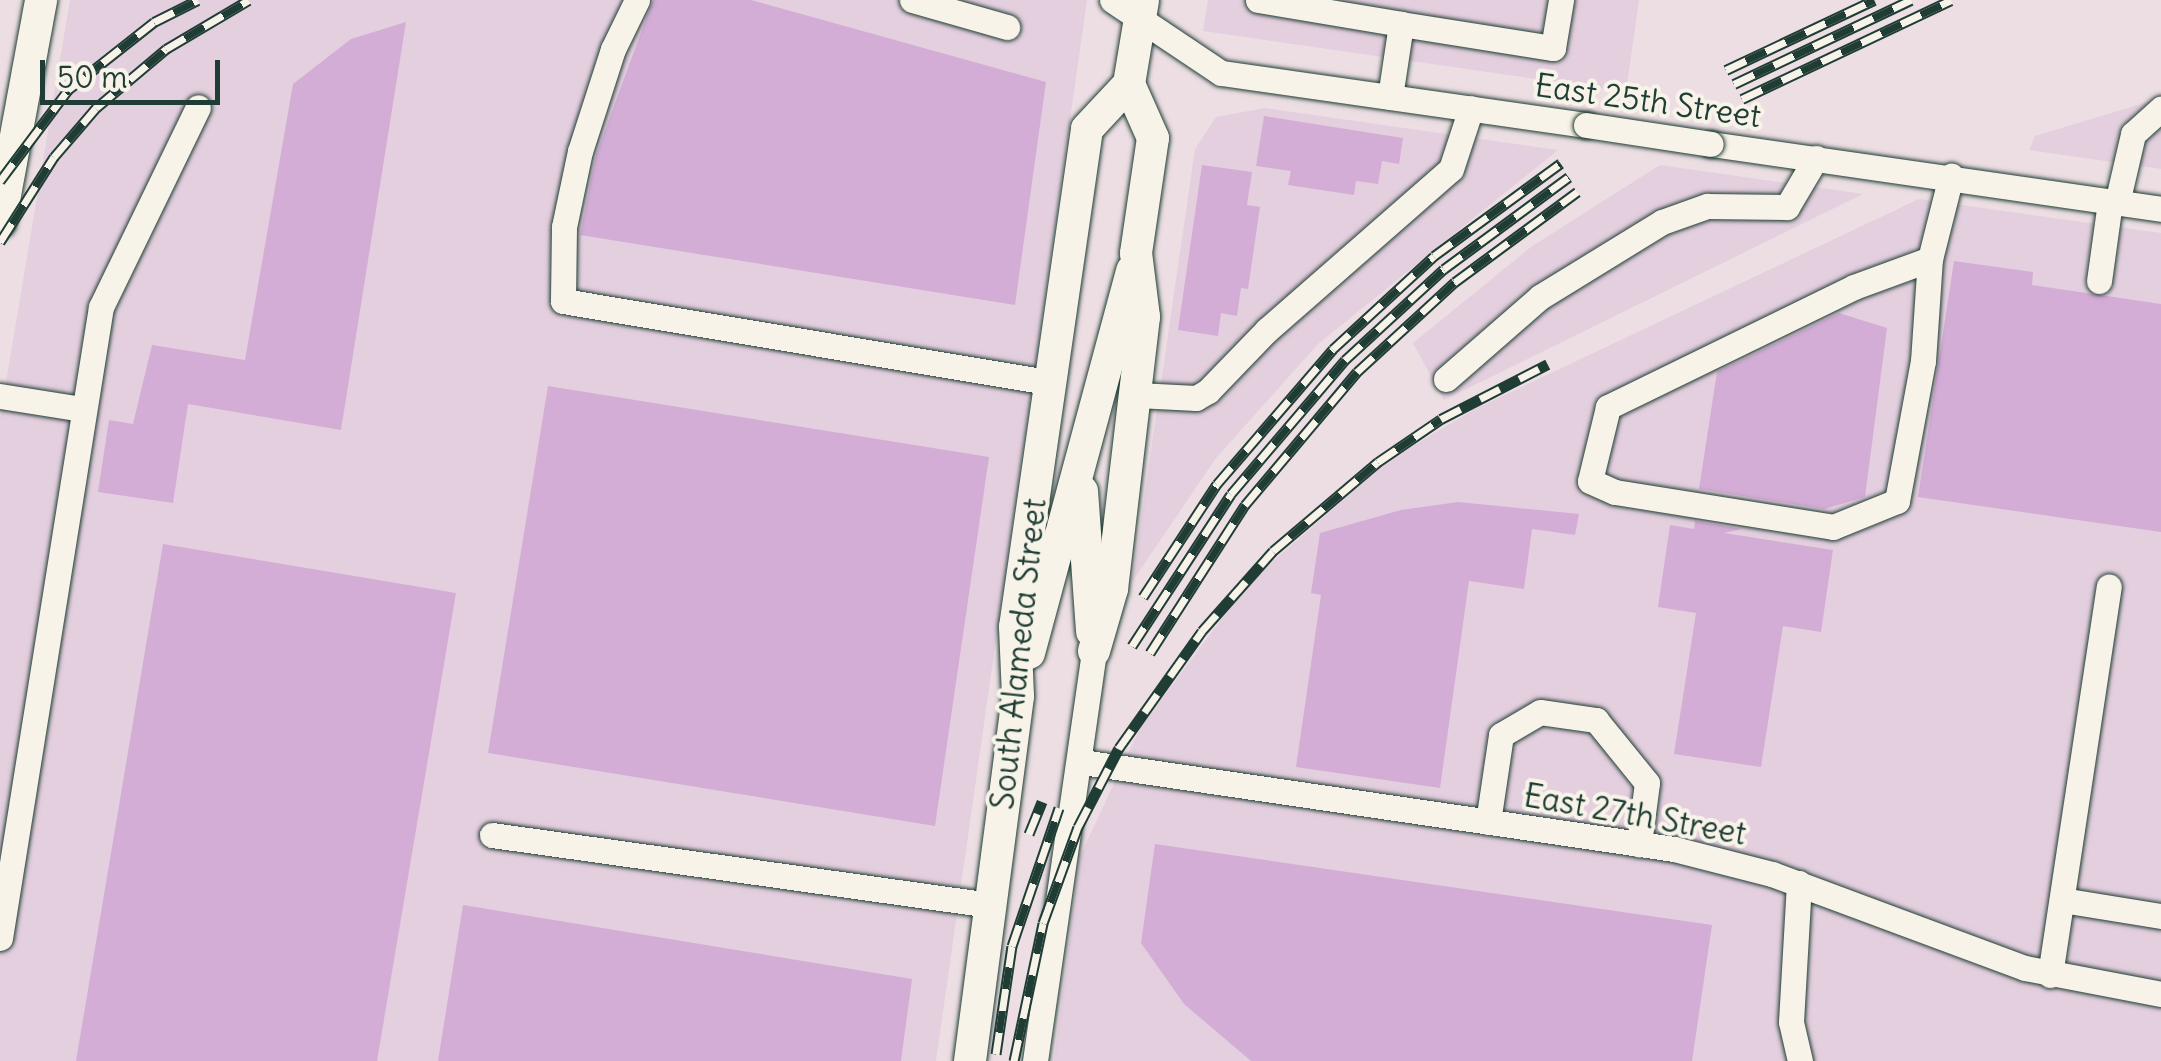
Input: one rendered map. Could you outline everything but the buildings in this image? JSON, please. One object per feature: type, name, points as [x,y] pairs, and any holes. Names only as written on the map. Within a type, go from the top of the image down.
[{"type":"main road","points":[[0,222],[41,0]]},
{"type":"main road","points":[[1018,696],[1136,253],[1153,138],[1129,84],[1142,10]]},
{"type":"main road","name":"South Alameda Street","points":[[970,1061],[1018,696],[1015,627],[1087,129],[1129,84]]},
{"type":"main road","points":[[1094,651],[1110,607],[1137,395],[1144,316],[1136,253]]},
{"type":"main road","points":[[1064,288],[1094,651]]},
{"type":"street","points":[[637,0],[613,49],[580,151],[564,227],[564,301],[1051,383]]},
{"type":"street","points":[[912,0],[959,6],[1007,27]]},
{"type":"street","name":"East 25th Street","points":[[1112,0],[1142,10],[1220,72],[2161,209]]},
{"type":"street","points":[[1258,0],[1553,48],[1560,0]]},
{"type":"street","points":[[1390,97],[1401,24]]},
{"type":"street","points":[[0,938],[100,307],[198,108]]},
{"type":"street","points":[[1137,395],[1196,398],[1208,390],[1267,330],[1451,169],[1471,108]]},
{"type":"street","points":[[2099,281],[2113,202],[2133,134],[2161,109]]},
{"type":"street","points":[[1446,379],[1540,297],[1662,222],[1707,206],[1787,207],[1816,158]]},
{"type":"street","points":[[1930,259],[1854,287],[1608,407],[1590,481],[1615,492],[1833,527],[1898,500],[1923,361],[1930,259],[1951,176]]},
{"type":"street","points":[[0,396],[82,408]]},
{"type":"street","points":[[2050,975],[2110,586]]},
{"type":"street","points":[[1035,1061],[1082,762],[1094,651]]},
{"type":"street","points":[[1488,822],[1501,736],[1540,712],[1596,720],[1647,782],[1639,844]]},
{"type":"street","name":"East 27th Street","points":[[1082,762],[1639,844],[1799,884],[2050,975],[2161,994]]},
{"type":"street","points":[[492,836],[990,904]]},
{"type":"street","points":[[1799,884],[1791,1022],[1800,1061]]},
{"type":"street","points":[[2062,900],[2161,916]]},
{"type":"shaded area","points":[[70,0],[1087,0],[936,1061],[0,1061],[0,418]]},
{"type":"shaded area","points":[[1208,0],[1639,0],[1626,92],[1203,31]]},
{"type":"shaded area","points":[[2161,98],[2161,169],[2029,150],[2035,136]]},
{"type":"shaded area","points":[[1265,108],[1558,150],[1318,344],[1216,458],[1132,582],[1195,149],[1216,117]]},
{"type":"shaded area","points":[[1660,165],[1863,194],[1444,400],[1413,343],[1531,247]]},
{"type":"shaded area","points":[[1919,199],[2161,233],[2161,1061],[1054,1061],[1080,856],[1140,728],[1249,582],[1389,460],[1475,409]]},
{"type":"railway","points":[[0,181],[68,90],[154,22],[198,0]]},
{"type":"railway","points":[[0,242],[54,157],[96,108],[166,49],[249,0]]},
{"type":"railway","points":[[1726,70],[1874,0]]},
{"type":"railway","points":[[1734,84],[1911,0]]},
{"type":"railway","points":[[1742,99],[1951,0]]},
{"type":"railway","points":[[1143,597],[1217,484],[1333,349],[1434,256],[1561,163]]},
{"type":"railway","points":[[1132,646],[1231,494],[1345,360],[1444,269],[1569,177]]},
{"type":"railway","points":[[1150,653],[1245,505],[1357,372],[1455,282],[1577,192]]},
{"type":"railway","points":[[1014,1061],[1043,923],[1078,827],[1119,748],[1202,631],[1273,551],[1378,462],[1441,419],[1548,364]]},
{"type":"railway","points":[[1029,834],[1042,802]]},
{"type":"railway","points":[[996,1054],[1012,946],[1059,808]]}]
